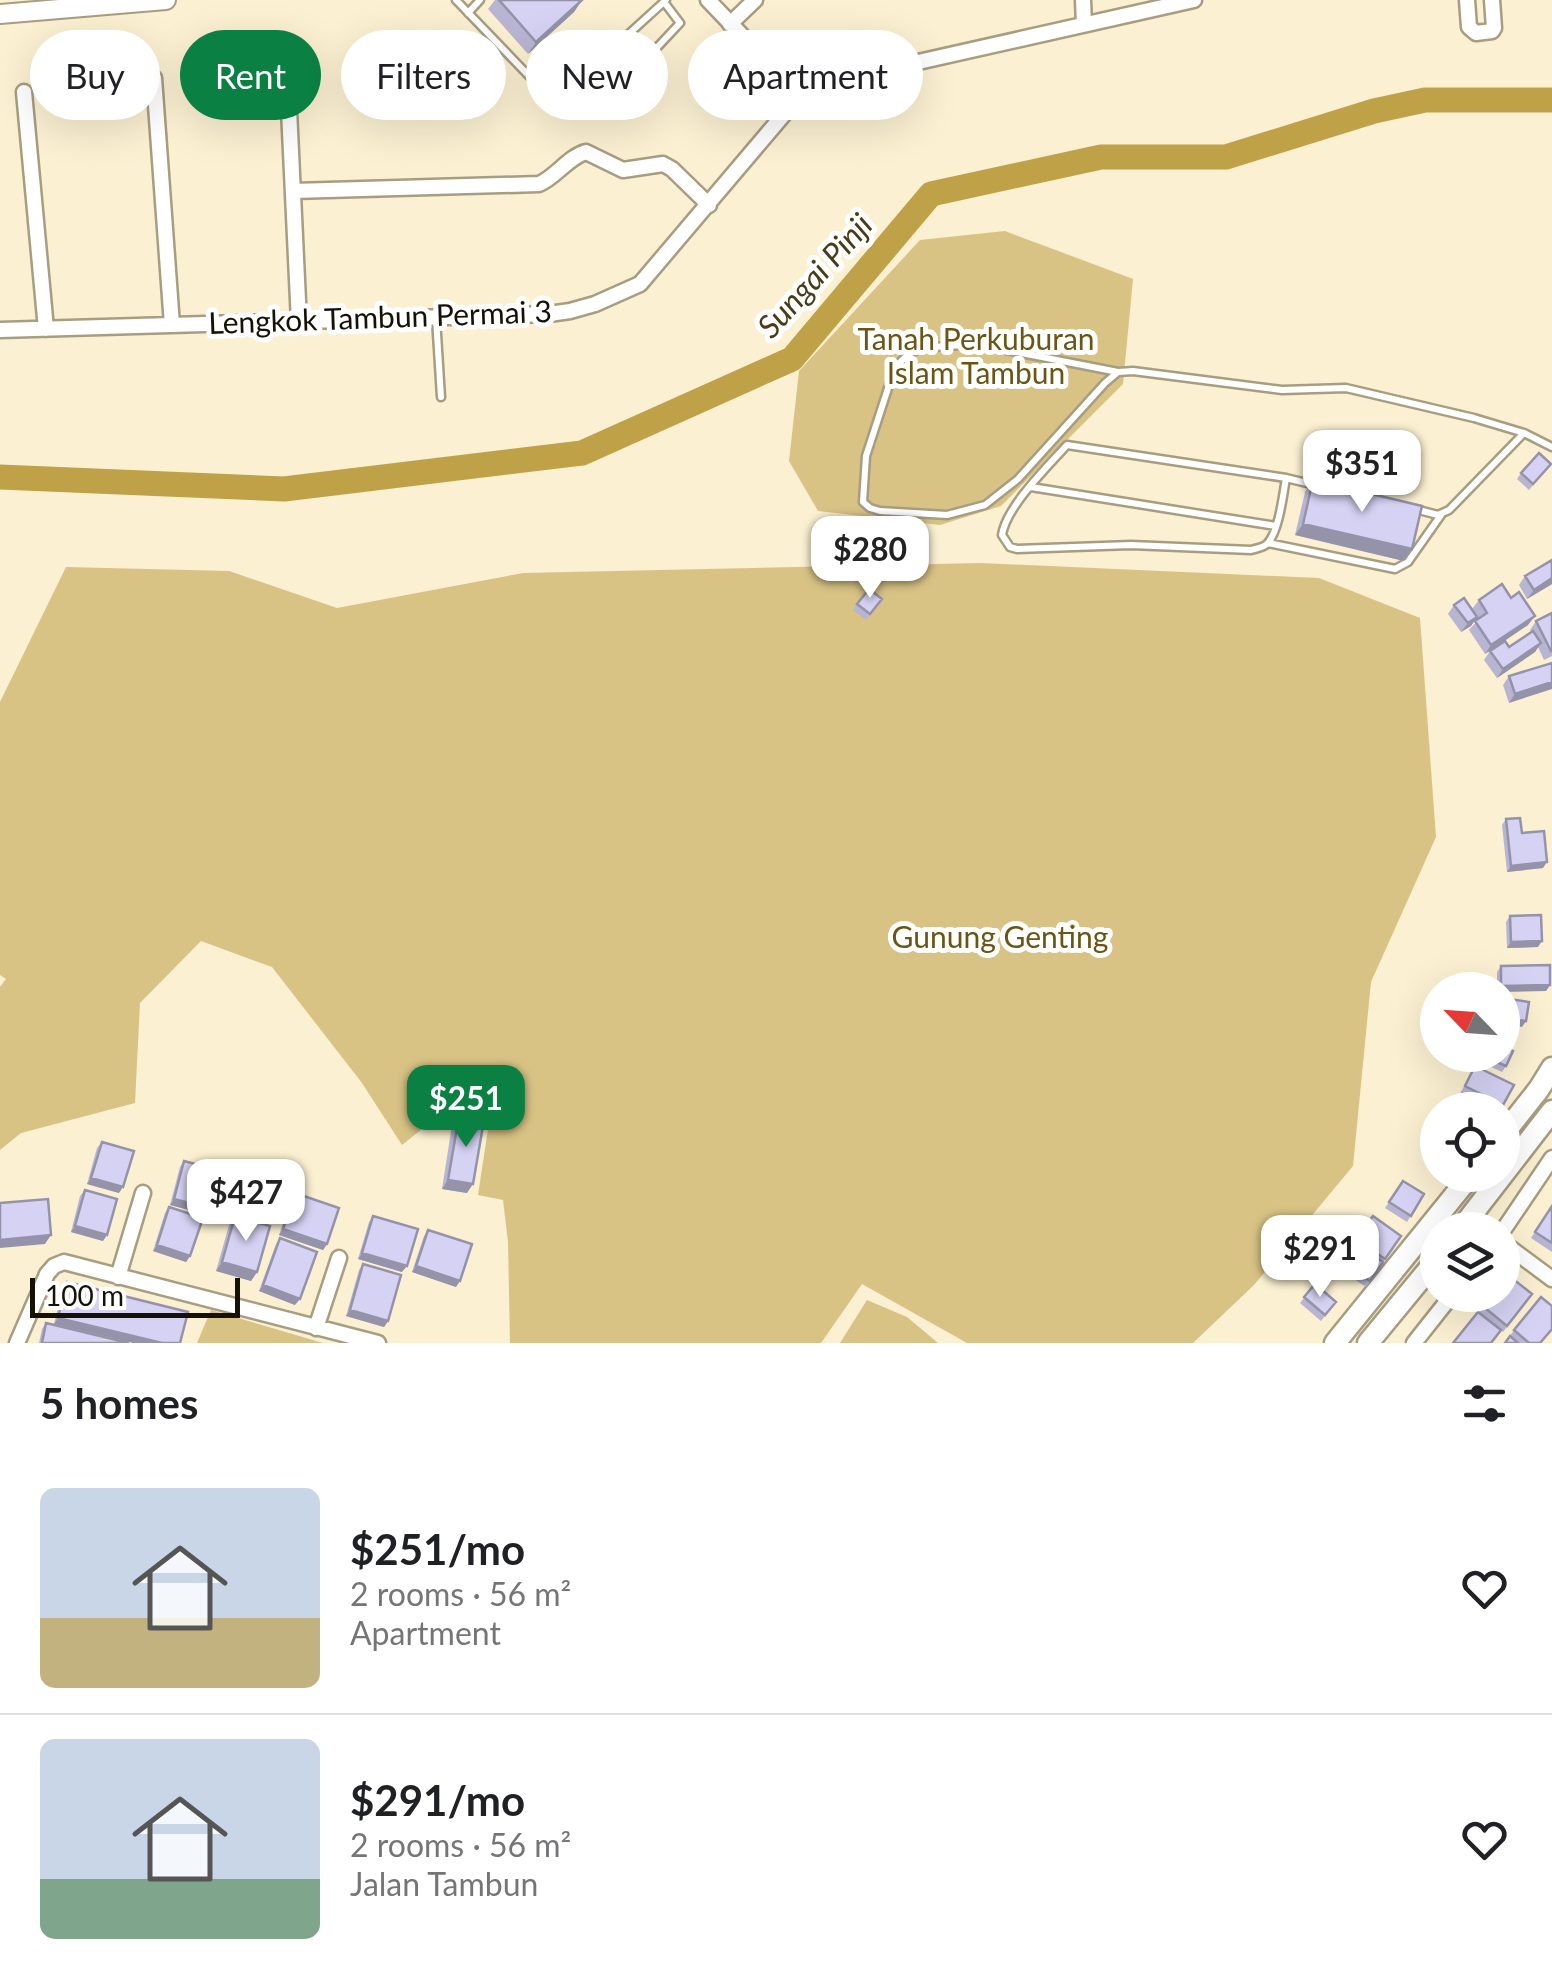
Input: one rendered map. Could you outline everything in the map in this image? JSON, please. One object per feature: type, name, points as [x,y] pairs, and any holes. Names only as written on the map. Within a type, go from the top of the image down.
[{"type":"main road","points":[[1520,1113],[1552,1068]]},
{"type":"main road","points":[[1483,1212],[1552,1110]]},
{"type":"main road","points":[[1335,1343],[1458,1192]]},
{"type":"main road","points":[[1368,1343],[1420,1280]]},
{"type":"street","points":[[0,14],[59,5],[166,0]]},
{"type":"street","points":[[708,0],[736,30]]},
{"type":"street","points":[[730,24],[755,0]]},
{"type":"street","points":[[1084,0],[1084,24]]},
{"type":"street","name":"Lengkok Tambun Permai 3","points":[[923,60],[1194,0]]},
{"type":"street","points":[[1466,0],[1469,26],[1476,33],[1494,28],[1492,0]]},
{"type":"street","points":[[24,92],[46,329]]},
{"type":"street","points":[[157,120],[172,325]]},
{"type":"street","points":[[289,120],[299,322]]},
{"type":"street","name":"Lengkok Tambun Permai 3","points":[[0,330],[570,311],[640,284],[778,120]]},
{"type":"street","points":[[292,191],[538,184],[586,152],[623,170],[663,164],[708,205]]},
{"type":"street","points":[[1516,1212],[1552,1158]]},
{"type":"street","points":[[118,1276],[143,1193]]},
{"type":"street","points":[[1520,1254],[1550,1274]]},
{"type":"street","points":[[316,1328],[339,1258]]},
{"type":"street","points":[[16,1343],[47,1274],[64,1262],[378,1343]]},
{"type":"street","points":[[1414,1343],[1439,1312]]},
{"type":"lane","points":[[456,0],[526,72]]},
{"type":"lane","points":[[468,13],[480,0]]},
{"type":"lane","points":[[633,30],[664,1],[680,23],[668,36]]},
{"type":"lane","points":[[436,318],[441,397]]},
{"type":"lane","points":[[1118,372],[1018,479],[985,505],[947,515],[880,511],[862,502],[866,456],[892,376],[898,364],[920,348],[975,344],[1118,372],[1282,390],[1346,388],[1474,418],[1524,433],[1552,447]]},
{"type":"lane","points":[[1268,542],[1395,568],[1408,562],[1442,514],[1524,433]]},
{"type":"lane","points":[[1286,478],[1276,526],[1262,548],[1131,545],[1017,549],[1005,542],[1002,535],[1004,524],[1030,487],[1067,445],[1286,478],[1323,487]]},
{"type":"lane","points":[[1030,487],[1276,526]]},
{"type":"lane","points":[[1397,505],[1442,514]]},
{"type":"green space","name":"Tanah Perkuburan Islam Tambun","points":[[1005,231],[1133,279],[1123,384],[1001,506],[940,525],[818,511],[789,461],[799,371],[920,240]]},
{"type":"green space","name":"Gunung Genting","points":[[981,563],[1319,578],[1420,618],[1436,837],[1371,982],[1353,1166],[1254,1285],[1193,1343],[967,1343],[862,1284],[821,1343],[510,1343],[503,1200],[478,1195],[490,1116],[466,1094],[402,1145],[362,1083],[272,967],[201,941],[140,1003],[135,1103],[21,1133],[0,1150],[0,987],[6,979],[0,975],[0,702],[66,567],[229,571],[337,608],[523,573]]},
{"type":"green space","points":[[867,1300],[907,1317],[938,1343],[840,1343]]},
{"type":"green space","points":[[211,1310],[323,1343],[197,1343]]},
{"type":"building","points":[[499,0],[582,0],[549,30],[526,31]]},
{"type":"building","points":[[1539,453],[1551,464],[1533,484],[1521,473]]},
{"type":"building","points":[[1313,480],[1422,506],[1412,549],[1303,524]]},
{"type":"building","points":[[1552,560],[1552,578],[1534,590],[1525,576]]},
{"type":"building","points":[[1502,584],[1511,598],[1519,592],[1535,616],[1491,645],[1475,621],[1487,613],[1479,600]]},
{"type":"building","points":[[869,589],[882,599],[870,614],[857,604]]},
{"type":"building","points":[[1464,598],[1477,617],[1468,623],[1454,605]]},
{"type":"building","points":[[1552,613],[1552,650],[1551,651],[1536,621]]},
{"type":"building","points":[[1533,631],[1541,643],[1503,669],[1490,651],[1505,641],[1509,647]]},
{"type":"building","points":[[1552,663],[1552,682],[1515,694],[1509,676]]},
{"type":"building","points":[[1520,818],[1522,833],[1544,831],[1547,862],[1511,866],[1506,819]]},
{"type":"building","points":[[1541,915],[1542,941],[1511,942],[1510,916]]},
{"type":"building","points":[[1550,965],[1550,985],[1520,986],[1520,972],[1501,972],[1501,966]]},
{"type":"building","points":[[1520,1001],[1529,1002],[1526,1021],[1520,1020]]},
{"type":"building","points":[[1472,1072],[1487,1072],[1514,1085],[1510,1092],[1477,1092],[1465,1086]]},
{"type":"building","points":[[459,1116],[484,1120],[473,1184],[448,1180]]},
{"type":"building","points":[[102,1142],[134,1151],[123,1187],[91,1178]]},
{"type":"building","points":[[184,1161],[218,1170],[208,1208],[174,1199]]},
{"type":"building","points":[[1403,1181],[1424,1194],[1411,1216],[1389,1202]]},
{"type":"building","points":[[85,1190],[117,1199],[107,1235],[75,1226]]},
{"type":"building","points":[[295,1193],[339,1208],[327,1244],[283,1229]]},
{"type":"building","points":[[48,1199],[51,1235],[0,1240],[0,1203]]},
{"type":"building","points":[[1552,1206],[1552,1243],[1535,1232]]},
{"type":"building","points":[[169,1207],[203,1218],[190,1256],[157,1245]]},
{"type":"building","points":[[235,1216],[270,1226],[257,1272],[222,1262]]},
{"type":"building","points":[[373,1216],[418,1229],[407,1266],[362,1253]]},
{"type":"building","points":[[1373,1216],[1401,1236],[1385,1259],[1356,1239]]},
{"type":"building","points":[[428,1230],[472,1244],[460,1281],[416,1266]]},
{"type":"building","points":[[1345,1236],[1383,1262],[1370,1281],[1332,1255]]},
{"type":"building","points":[[280,1238],[317,1252],[300,1299],[263,1285]]},
{"type":"building","points":[[363,1264],[401,1275],[388,1321],[350,1310]]},
{"type":"building","points":[[67,1282],[188,1312],[180,1343],[162,1343],[58,1318]]},
{"type":"building","points":[[1315,1284],[1336,1302],[1325,1315],[1304,1297]]},
{"type":"building","points":[[1520,1284],[1532,1294],[1520,1309]]},
{"type":"building","points":[[1541,1297],[1552,1306],[1552,1329],[1540,1343],[1529,1343],[1514,1330]]},
{"type":"building","points":[[1478,1312],[1501,1330],[1491,1343],[1453,1343]]},
{"type":"building","points":[[1490,1312],[1518,1312],[1507,1326]]},
{"type":"building","points":[[46,1323],[129,1343],[42,1343]]},
{"type":"waterway","name":"Sungai Pinji","points":[[0,477],[284,489],[582,453],[792,359],[931,194],[1101,157],[1226,157],[1374,111],[1425,100],[1552,100]]}]
